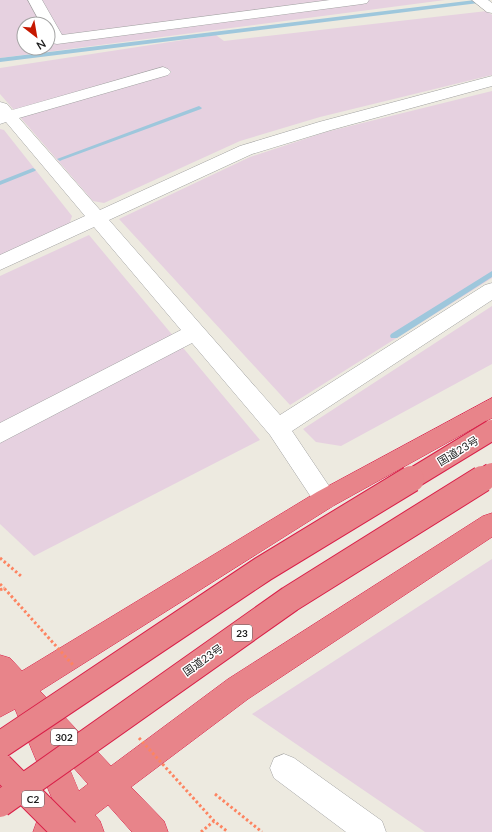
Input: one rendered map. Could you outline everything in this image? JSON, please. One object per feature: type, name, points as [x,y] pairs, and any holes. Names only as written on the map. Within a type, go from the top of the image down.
[{"type":"highway","points":[[76,826],[10,696],[324,498],[492,407]]},
{"type":"highway","name":"国道23号","points":[[0,745],[263,569],[492,430]]},
{"type":"highway","name":"国道23号","points":[[0,804],[290,599],[492,473]]},
{"type":"highway","points":[[48,832],[76,826],[108,785],[238,689],[492,524]]},
{"type":"highway","name":"302","points":[[0,668],[10,696],[108,785],[153,832]]},
{"type":"highway","name":"C2","points":[[0,766],[76,826]]},
{"type":"street","points":[[35,0],[57,40],[362,0]]},
{"type":"street","points":[[163,72],[3,114],[97,218],[278,428],[324,498]]},
{"type":"street","points":[[0,263],[246,150],[325,126],[492,81]]},
{"type":"street","points":[[278,428],[492,290]]},
{"type":"street","points":[[0,434],[195,332]]},
{"type":"street","points":[[284,768],[371,832]]},
{"type":"path","points":[[0,558],[21,576]]},
{"type":"path","points":[[0,584],[4,588]]},
{"type":"path","points":[[215,794],[262,832]]},
{"type":"path","points":[[201,832],[214,821],[228,832]]},
{"type":"shaded area","points":[[0,0],[445,0],[56,51],[56,16],[16,16],[16,56],[0,58]]},
{"type":"shaded area","points":[[487,11],[492,15],[492,75],[320,117],[240,141],[104,203],[93,201],[0,94],[0,68],[216,35],[224,41]]},
{"type":"shaded area","points":[[492,91],[492,278],[290,405],[119,219],[250,157],[326,132]]},
{"type":"shaded area","points":[[0,129],[4,130],[72,216],[69,225],[0,255]]},
{"type":"shaded area","points":[[89,235],[260,440],[34,556],[0,524],[0,276]]},
{"type":"shaded area","points":[[492,306],[492,364],[341,446],[316,442],[303,429]]},
{"type":"shaded area","points":[[492,559],[492,832],[425,832],[252,714]]},
{"type":"waterway","points":[[0,60],[487,0]]},
{"type":"waterway","points":[[60,159],[199,108]]},
{"type":"waterway","points":[[0,183],[33,170]]},
{"type":"waterway","points":[[394,336],[492,274]]}]
